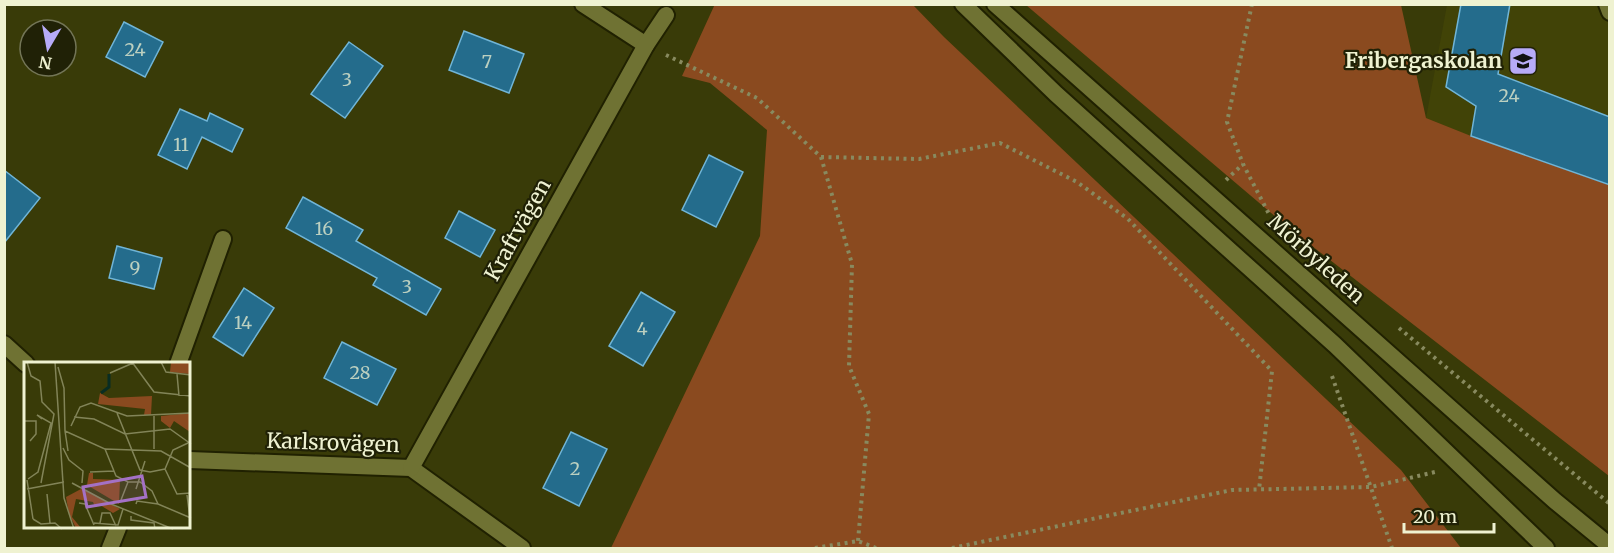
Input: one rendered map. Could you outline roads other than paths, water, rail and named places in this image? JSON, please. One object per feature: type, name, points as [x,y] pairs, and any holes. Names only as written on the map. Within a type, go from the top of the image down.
[{"type":"street","points":[[583,4],[646,45]]},
{"type":"street","points":[[963,4],[1056,94],[1335,345],[1546,549]]},
{"type":"street","name":"Mörbyleden","points":[[995,4],[1555,501],[1610,546]]},
{"type":"street","points":[[1607,4],[1610,12]]},
{"type":"street","name":"Kraftvägen","points":[[411,468],[646,45],[666,15]]},
{"type":"street","points":[[179,362],[223,239]]},
{"type":"street","points":[[4,344],[24,362]]},
{"type":"street","name":"Karlsrovägen","points":[[190,460],[411,468],[522,549]]},
{"type":"street","points":[[110,549],[118,529]]},
{"type":"place","name":"Fribergaskolan","points":[[1523,61]]}]
